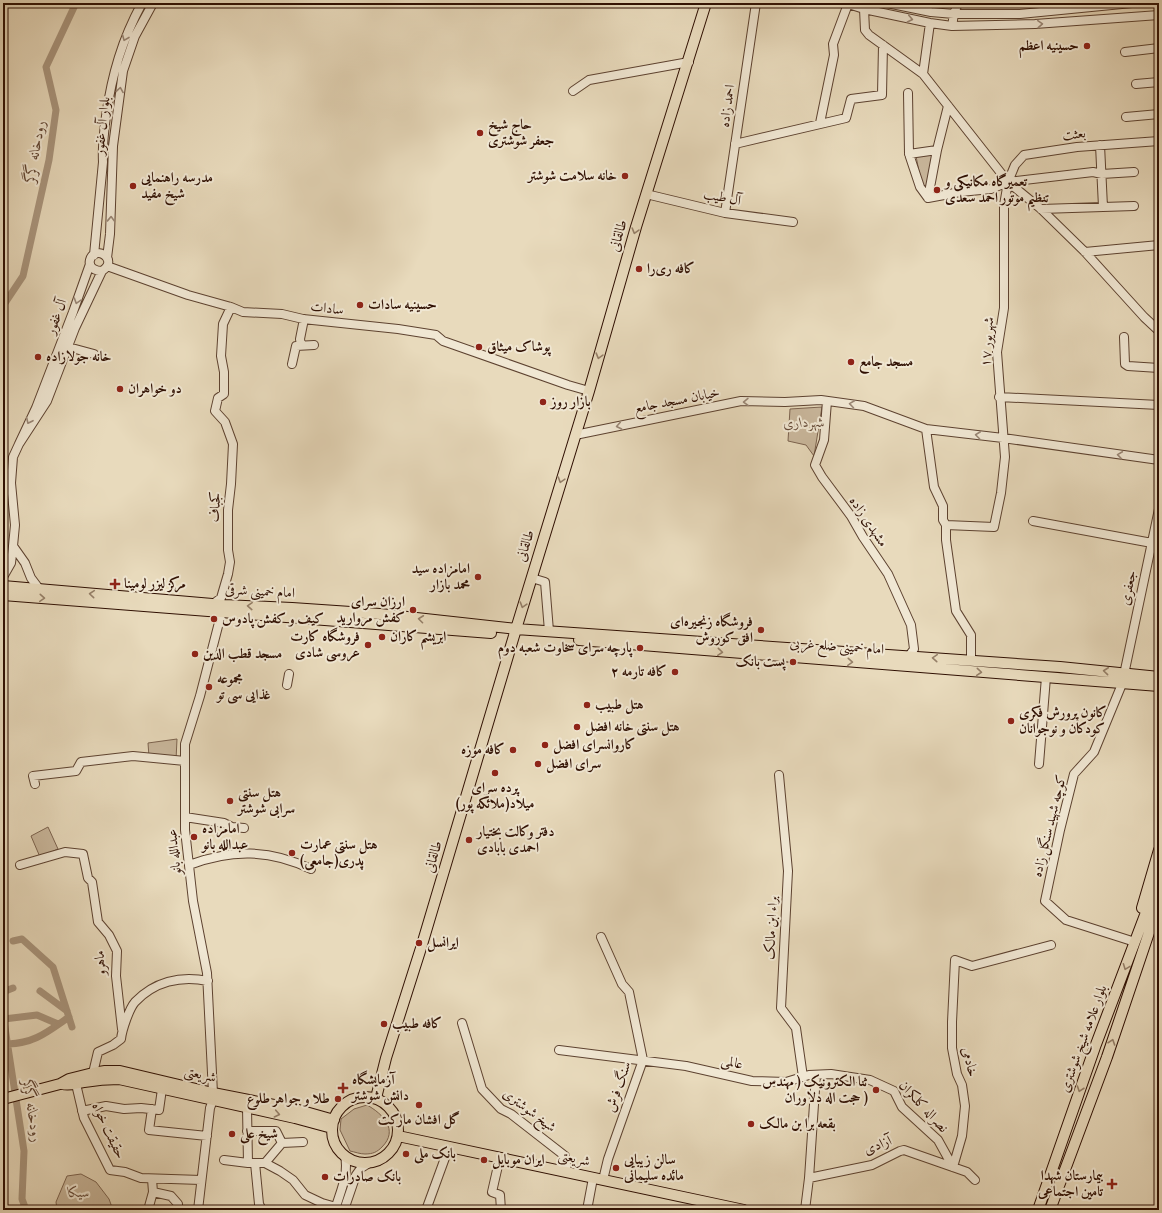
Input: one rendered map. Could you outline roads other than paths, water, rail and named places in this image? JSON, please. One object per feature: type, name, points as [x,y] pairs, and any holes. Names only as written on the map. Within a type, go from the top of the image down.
[{"type":"main road","name":"طالقانی","points":[[376,1098],[386,1058],[421,948],[515,632],[589,391],[646,194],[689,62],[706,3]]},
{"type":"main road","name":"امام خمینی شرقی","points":[[3,586],[213,604],[223,608]]},
{"type":"main road","name":"امام خمینی شرقی","points":[[3,595],[223,608],[292,608],[380,614],[515,632]]},
{"type":"main road","name":"امام خمینی ضلع غربی","points":[[515,632],[549,631],[909,661],[1046,677],[1159,686]]},
{"type":"main road","name":"امام خمینی ضلع غربی","points":[[515,632],[909,661],[971,661],[1159,677]]},
{"type":"main road","points":[[1140,925],[1143,902],[1159,850]]},
{"type":"main road","name":"بلوار علامه شیخ شوشتری","points":[[1038,1210],[1095,1047],[1159,878]]},
{"type":"main road","name":"بلوار علامه شیخ شوشتری","points":[[1050,1210],[1156,920],[1159,903]]},
{"type":"main road","name":"شریعتی","points":[[56,1085],[69,1079],[93,1072],[120,1071],[213,1096],[247,1108],[333,1124]]},
{"type":"main road","name":"شریعتی","points":[[56,1085],[69,1086],[82,1082],[103,1079],[119,1079],[162,1089],[294,1109],[333,1124]]},
{"type":"main road","points":[[3,1099],[56,1085]]},
{"type":"main road","points":[[365,1096],[376,1098],[385,1102],[392,1109],[399,1127],[398,1136],[394,1146],[388,1154],[379,1160],[369,1163],[356,1162],[345,1156],[337,1147],[333,1136],[333,1124],[336,1113],[344,1104],[354,1098],[365,1096]]},
{"type":"main road","points":[[1064,1134],[1076,1139]]},
{"type":"main road","name":"شریعتی","points":[[398,1136],[744,1210]]},
{"type":"street","name":"بلوار آل غفور","points":[[94,255],[103,162],[102,146],[108,102],[124,40],[142,3]]},
{"type":"street","name":"بلوار آل غفور","points":[[106,265],[110,234],[113,146],[123,71],[135,36],[153,3]]},
{"type":"street","name":"احمد زاده","points":[[725,213],[756,3]]},
{"type":"street","points":[[820,123],[834,55],[833,44],[846,3],[864,9],[930,23],[952,26],[1035,24],[1159,15]]},
{"type":"street","points":[[887,3],[931,12],[954,14],[1020,14],[1132,3]]},
{"type":"street","points":[[952,26],[958,3]]},
{"type":"street","points":[[864,9],[865,30],[869,35],[923,74],[1008,182],[1041,209],[1085,252],[1144,317],[1159,331]]},
{"type":"street","points":[[923,74],[930,23]]},
{"type":"street","points":[[735,144],[846,118],[851,99],[882,95],[883,45]]},
{"type":"street","points":[[1126,52],[1159,48]]},
{"type":"street","points":[[573,91],[589,80],[689,62]]},
{"type":"street","points":[[1136,84],[1159,82]]},
{"type":"street","points":[[908,93],[909,154],[920,187],[928,198]]},
{"type":"street","points":[[928,198],[937,150],[948,106]]},
{"type":"street","points":[[1126,118],[1159,114]]},
{"type":"street","name":"بعثت","points":[[1008,182],[1016,165],[1024,155],[1077,147],[1159,141]]},
{"type":"street","points":[[1100,145],[1104,207]]},
{"type":"street","points":[[909,154],[937,150]]},
{"type":"street","points":[[928,198],[960,192],[991,189],[1008,182],[1093,172],[1102,174],[1134,172]]},
{"type":"street","name":"۱۷ شهریور","points":[[946,525],[994,527],[1001,493],[1005,457],[997,352],[1004,308],[1004,205],[1008,182]]},
{"type":"street","name":"آل طیب","points":[[646,194],[725,213],[793,222]]},
{"type":"street","points":[[1041,209],[1134,206]]},
{"type":"street","points":[[1085,252],[1159,245]]},
{"type":"street","points":[[99,253],[104,254],[106,265],[97,271],[92,268],[90,264],[94,255],[99,253]]},
{"type":"street","name":"آل غفور","points":[[3,577],[11,563],[14,526],[12,483],[13,458],[36,408],[90,264]]},
{"type":"street","name":"سادات","points":[[106,265],[243,312],[282,314],[304,319],[398,329],[436,335],[444,341],[589,391]]},
{"type":"street","name":"آل غفور","points":[[19,444],[47,401],[75,328],[106,265]]},
{"type":"street","name":"کجباف","points":[[213,604],[221,598],[230,562],[228,550],[228,510],[233,444],[225,422],[215,411],[218,398],[224,394],[224,372],[221,356],[223,324],[231,307]]},
{"type":"street","points":[[301,346],[300,339],[304,319]]},
{"type":"street","points":[[1124,337],[1125,364],[1128,366],[1159,368]]},
{"type":"street","points":[[292,364],[296,346],[314,345]]},
{"type":"street","points":[[68,347],[94,354]]},
{"type":"street","points":[[1000,397],[1159,406]]},
{"type":"street","name":"خیابان مسجد جامع","points":[[575,435],[741,401],[827,401]]},
{"type":"street","points":[[827,401],[864,406],[926,429],[1003,438],[1159,460]]},
{"type":"street","name":"مشهدی زاده","points":[[827,401],[824,440],[815,465],[822,477],[851,516],[888,574],[911,625],[914,649],[909,661]]},
{"type":"street","points":[[926,429],[934,487],[943,506],[942,520],[946,525],[946,540],[956,611],[971,636],[971,661]]},
{"type":"street","name":"جعفری","points":[[1124,673],[1159,509]]},
{"type":"street","points":[[1034,521],[1152,543]]},
{"type":"street","points":[[12,546],[25,563],[31,578],[40,590]]},
{"type":"street","points":[[535,579],[545,582],[549,631]]},
{"type":"street","name":"عبدالله بانو","points":[[198,1210],[210,1108],[213,1096],[208,980],[193,901],[185,830],[184,744],[200,696],[223,608]]},
{"type":"street","name":"کوچه شهید سنگل زاده","points":[[1124,673],[1122,684],[1094,752],[1074,774],[1045,901],[1066,920],[1135,942]]},
{"type":"street","points":[[286,686],[289,674]]},
{"type":"street","points":[[1040,764],[1046,677]]},
{"type":"street","points":[[35,784],[33,776],[76,771],[81,762],[133,756],[185,762]]},
{"type":"street","name":"براء ابن مالک","points":[[779,775],[788,871],[781,1008],[796,1028],[803,1076]]},
{"type":"street","points":[[185,817],[224,823],[232,827],[244,828]]},
{"type":"street","name":"ماهرو","points":[[20,865],[65,852],[83,854],[88,878],[92,882],[98,922],[109,935],[116,951],[116,976],[122,1029]]},
{"type":"street","points":[[189,865],[208,858],[241,853],[274,855],[296,862],[311,869]]},
{"type":"street","name":"سنگ فرش","points":[[587,1210],[598,1179],[608,1159],[643,1060],[629,992],[622,984],[601,937]]},
{"type":"street","name":"خادمی","points":[[953,1167],[962,1136],[965,1106],[962,1085],[957,1074],[952,1048],[955,960],[972,966],[1050,945]]},
{"type":"street","points":[[93,1072],[98,1052],[113,1046],[121,1039],[122,1029],[134,1003],[158,984],[196,978],[208,980]]},
{"type":"street","name":"شیخ شوشتری","points":[[462,1023],[482,1089],[501,1109],[511,1114],[558,1149],[565,1156],[567,1172]]},
{"type":"street","name":"عالمی","points":[[559,1050],[686,1066],[752,1081],[786,1082],[803,1076],[816,1075]]},
{"type":"street","name":"نصراله کلکران","points":[[816,1075],[831,1074],[870,1080],[894,1091],[902,1107],[938,1140],[953,1167]]},
{"type":"street","points":[[804,1210],[809,1178],[816,1075]]},
{"type":"street","name":"حقیقت خواه","points":[[76,1084],[84,1118],[110,1170],[125,1172],[141,1178],[201,1180]]},
{"type":"street","points":[[82,1111],[106,1106],[124,1109],[159,1110],[162,1089]]},
{"type":"street","points":[[247,1108],[247,1131],[259,1204],[262,1210]]},
{"type":"street","points":[[152,1110],[149,1130],[207,1136]]},
{"type":"street","points":[[247,1131],[276,1131],[282,1143]]},
{"type":"street","points":[[265,1163],[282,1143],[303,1142]]},
{"type":"street","points":[[426,1210],[449,1147]]},
{"type":"street","name":"آزادی","points":[[809,1178],[872,1165],[904,1150],[967,1172],[975,1180]]},
{"type":"street","points":[[224,1160],[265,1163],[293,1180],[305,1195],[322,1204],[335,1208],[346,1174],[347,1164],[345,1156]]},
{"type":"street","points":[[500,1157],[492,1192],[500,1195],[501,1210]]},
{"type":"street","points":[[344,1210],[356,1175],[361,1168],[369,1163]]},
{"type":"street","points":[[148,1210],[153,1192],[152,1179]]},
{"type":"street","points":[[153,1192],[171,1196],[178,1204],[178,1210]]},
{"type":"waterway","name":"رودخانه گرگر","points":[[3,306],[23,276],[49,160],[56,110],[46,67],[76,3]]},
{"type":"waterway","points":[[13,941],[22,939],[53,967],[72,1027]]},
{"type":"waterway","points":[[3,992],[13,988]]},
{"type":"waterway","points":[[40,991],[67,1011]]},
{"type":"waterway","name":"رودخانه گرگر","points":[[3,1015],[24,1151],[22,1199],[26,1210]]},
{"type":"waterway","points":[[4,1019],[37,1015],[58,1024]]},
{"type":"waterway","points":[[8,1044],[26,1041],[40,1036],[69,1017]]},
{"type":"place","name":"حسینیه اعظم","points":[[1087,46]]},
{"type":"place","name":"حاج شیخ جعفر شوشتری","points":[[480,133]]},
{"type":"place","name":"خانه سلامت شوشتر","points":[[625,176]]},
{"type":"place","name":"مدرسه راهنمایی شیخ مفید","points":[[133,186]]},
{"type":"place","name":"تعمیرگاه مکانیکی و تنظیم موتور احمد سعدی","points":[[937,190]]},
{"type":"place","name":"کافه‌ ری‌را","points":[[639,269]]},
{"type":"place","name":"حسینیه سادات","points":[[360,305]]},
{"type":"place","name":"پوشاک میثاق","points":[[479,347]]},
{"type":"place","name":"خانه جولازاده","points":[[38,357]]},
{"type":"place","name":"مسجد جامع","points":[[851,362]]},
{"type":"place","name":"دو خواهران","points":[[120,389]]},
{"type":"place","name":"بازار روز","points":[[543,402]]},
{"type":"place","name":"امامزاده سید محمد بازار","points":[[478,577]]},
{"type":"place","name":"مرکز لیزر لومینا","points":[[115,584]]},
{"type":"place","name":"ارزان سرای کفش مروارید","points":[[413,610]]},
{"type":"place","name":"کیف و کفش پادوس","points":[[214,619]]},
{"type":"place","name":"فروشگاه زنجیره‌ای افق کوروش","points":[[761,630]]},
{"type":"place","name":"ابریشم کاران","points":[[382,637]]},
{"type":"place","name":"فروشگاه کارت عروسی شادی","points":[[368,645]]},
{"type":"place","name":"پارچه سرای سخاوت شعبه دوم","points":[[640,648]]},
{"type":"place","name":"مسجد قطب الدین","points":[[195,654]]},
{"type":"place","name":"پست بانک","points":[[793,662]]},
{"type":"place","name":"کافه تارمه ۲","points":[[675,672]]},
{"type":"place","name":"مجموعه غذایی سی تو","points":[[209,687]]},
{"type":"place","name":"هتل طبیب","points":[[587,705]]},
{"type":"place","name":"کانون پرورش فکری کودکان و نوجوانان","points":[[1011,721]]},
{"type":"place","name":"هتل سنتی خانه افضل","points":[[577,727]]},
{"type":"place","name":"کاروانسرای افضل","points":[[545,745]]},
{"type":"place","name":"کافه موزه","points":[[513,750]]},
{"type":"place","name":"سرای افضل","points":[[538,764]]},
{"type":"place","name":"پرده سرای میلاد(ملائکه پور)","points":[[495,773]]},
{"type":"place","name":"هتل سنتی سرابی شوشتر","points":[[230,801]]},
{"type":"place","name":"امامزاده عبدالله بانو","points":[[194,837]]},
{"type":"place","name":"دفتر وکالت بختیار احمدی بابادی","points":[[469,840]]},
{"type":"place","name":"هتل سنتی عمارت پدری(جامعی)","points":[[292,853]]},
{"type":"place","name":"ایرانسل","points":[[419,943]]},
{"type":"place","name":"کافه طبیب","points":[[384,1024]]},
{"type":"place","name":"آزمایشگاه دانش شوشتر","points":[[343,1088]]},
{"type":"place","name":"ثنا الکترونیک ( مهندس حجت اله دلاوران )","points":[[876,1090]]},
{"type":"place","name":"طلا و جواهر طلوع","points":[[338,1099]]},
{"type":"place","name":"گل افشان مارکت","points":[[419,1105]]},
{"type":"place","name":"بقعه برا بن مالک","points":[[751,1124]]},
{"type":"place","name":"شیخ علی","points":[[232,1134]]},
{"type":"place","name":"بانک ملی","points":[[406,1154]]},
{"type":"place","name":"ایران موبایل","points":[[484,1160]]},
{"type":"place","name":"سالن زیبایی مائده سلیمانی","points":[[616,1168]]},
{"type":"place","name":"بانک صادرات","points":[[325,1177]]},
{"type":"place","name":"بیمارستان شهدا تامین اجتماعی","points":[[1112,1184]]},
{"type":"park label","name":"شهرداری","points":[[804,423]]},
{"type":"park label","name":"سیکا","points":[[79,1193]]}]
